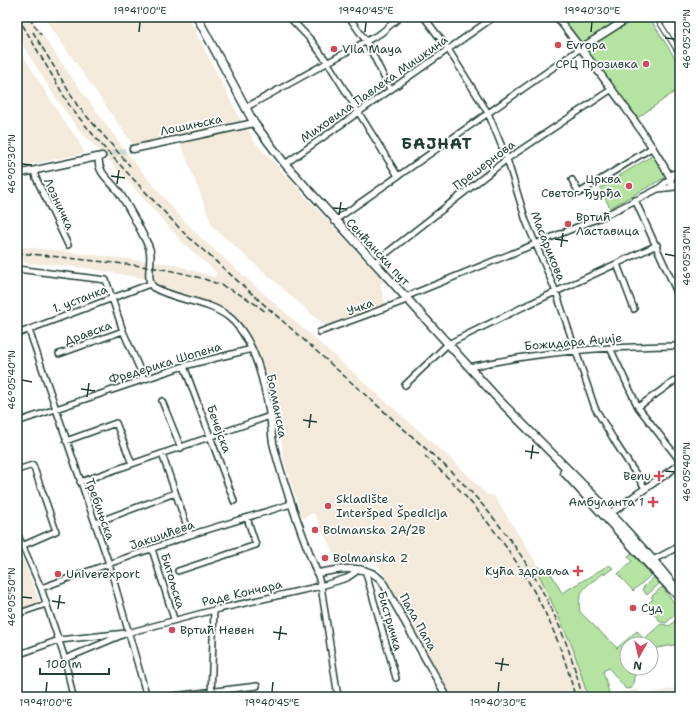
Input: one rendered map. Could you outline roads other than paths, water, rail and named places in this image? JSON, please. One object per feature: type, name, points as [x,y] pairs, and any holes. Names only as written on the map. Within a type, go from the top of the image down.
[{"type":"main road","name":"Сенћански пут","points":[[197,17],[245,108],[254,123],[285,164],[334,221],[542,444],[680,596]]},
{"type":"main road","name":"Сенћански пут","points":[[608,516],[653,560],[680,593]]},
{"type":"street","points":[[289,17],[307,36],[328,63],[398,176]]},
{"type":"street","points":[[349,17],[366,41],[390,89]]},
{"type":"street","points":[[245,108],[381,33],[400,17]]},
{"type":"street","name":"Масарикова","points":[[424,17],[448,49],[488,113],[507,158],[523,214],[556,292],[574,350],[599,417],[645,488]]},
{"type":"street","name":"Миховила Павлека Мишкина","points":[[285,164],[494,17]]},
{"type":"street","points":[[557,17],[612,88],[665,164],[676,175]]},
{"type":"street","points":[[334,221],[581,48],[630,17]]},
{"type":"street","points":[[656,17],[680,55]]},
{"type":"street","name":"Прешернова","points":[[374,263],[507,158],[612,88]]},
{"type":"street","name":"Лошињска","points":[[133,149],[254,123]]},
{"type":"street","points":[[572,180],[579,193],[653,147]]},
{"type":"street","points":[[17,174],[100,156],[98,165],[132,212],[150,248],[150,284]]},
{"type":"street","name":"Лозничка","points":[[34,171],[68,245]]},
{"type":"street","points":[[676,175],[672,185],[678,187]]},
{"type":"street","points":[[658,189],[676,175]]},
{"type":"street","points":[[658,189],[678,187]]},
{"type":"street","name":"Учка","points":[[320,332],[604,216],[658,189]]},
{"type":"street","points":[[635,200],[657,245],[680,299]]},
{"type":"street","points":[[405,385],[448,344],[657,245]]},
{"type":"street","points":[[617,264],[634,309]]},
{"type":"street","points":[[17,269],[106,280],[113,297],[123,331],[144,379]]},
{"type":"street","name":"1. устанка","points":[[17,334],[150,284]]},
{"type":"street","name":"Болманска","points":[[150,284],[157,290],[213,308],[228,317],[244,333],[252,349],[263,381],[270,416],[273,445],[321,586],[338,697]]},
{"type":"street","name":"Требињска","points":[[29,330],[109,564],[147,697]]},
{"type":"street","name":"Дравска","points":[[59,354],[123,331]]},
{"type":"street","name":"Божидара Аџије","points":[[469,367],[515,357],[574,350],[680,346]]},
{"type":"street","points":[[610,348],[638,407],[680,461]]},
{"type":"street","name":"Фредерика Шопена","points":[[17,422],[184,366],[252,349]]},
{"type":"street","name":"Бечејска","points":[[184,366],[212,437],[234,501]]},
{"type":"street","points":[[638,407],[680,378]]},
{"type":"street","points":[[162,401],[181,448]]},
{"type":"street","points":[[80,482],[270,416]]},
{"type":"street","points":[[66,441],[116,422],[132,464]]},
{"type":"street","points":[[162,454],[190,535]]},
{"type":"street","points":[[608,516],[680,464]]},
{"type":"street","points":[[17,470],[33,465],[56,531],[19,547]]},
{"type":"street","points":[[95,522],[175,493]]},
{"type":"street","name":"Јакшићева","points":[[41,588],[190,535],[292,504]]},
{"type":"street","points":[[178,571],[256,545],[247,518]]},
{"type":"street","points":[[17,533],[19,547],[41,588],[59,640],[65,659],[73,697]]},
{"type":"street","points":[[653,560],[680,546]]},
{"type":"street","name":"Битољска","points":[[152,548],[174,620]]},
{"type":"street","points":[[317,573],[349,568],[362,570]]},
{"type":"street","name":"Раде Кончара","points":[[65,659],[128,633],[214,610],[321,586],[348,578],[362,570]]},
{"type":"street","name":"Бистричка","points":[[362,570],[396,678]]},
{"type":"street","name":"Пала Папа","points":[[362,570],[376,575],[382,581],[447,697]]},
{"type":"street","points":[[17,614],[46,604]]},
{"type":"street","points":[[211,694],[214,610]]},
{"type":"street","name":"Раде Кончара","points":[[17,655],[59,640],[128,633]]},
{"type":"street","points":[[17,683],[20,697]]},
{"type":"street","points":[[165,697],[211,694],[257,686]]},
{"type":"tunnel","points":[[102,156],[133,149]]},
{"type":"railway","points":[[18,17],[71,108],[106,150],[185,234],[443,464],[490,514],[511,541],[547,600],[562,632],[582,697]]},
{"type":"railway","points":[[29,17],[41,35]]},
{"type":"railway","points":[[33,32],[77,105],[130,166]]},
{"type":"railway","points":[[17,253],[170,270],[211,281],[230,289],[267,313]]},
{"type":"railway","points":[[425,456],[475,507],[498,535],[518,565],[537,596],[553,629],[575,697]]},
{"type":"place","name":"Evropa","points":[[558,45]]},
{"type":"place","name":"Vila Maya","points":[[334,49]]},
{"type":"place","name":"СРЦ Прозивка","points":[[646,64]]},
{"type":"place","name":"Црква Светог Ђурђа","points":[[629,186]]},
{"type":"place","name":"Вртић Ластавица","points":[[568,224]]},
{"type":"place","name":"Benu","points":[[659,476]]},
{"type":"place","name":"Амбуланта 1","points":[[653,502]]},
{"type":"place","name":"Skladište Interšped Špedicija","points":[[328,506]]},
{"type":"place","name":"Bolmanska 2A/2B","points":[[315,530]]},
{"type":"place","name":"Bolmanska 2","points":[[325,558]]},
{"type":"place","name":"Кућа здравља","points":[[578,571]]},
{"type":"place","name":"Univerexport","points":[[58,574]]},
{"type":"place","name":"Суд","points":[[633,608]]},
{"type":"place","name":"Вртић Невен","points":[[172,630]]},
{"type":"district","name":"БАЈНАТ","points":[[437,143]]}]
